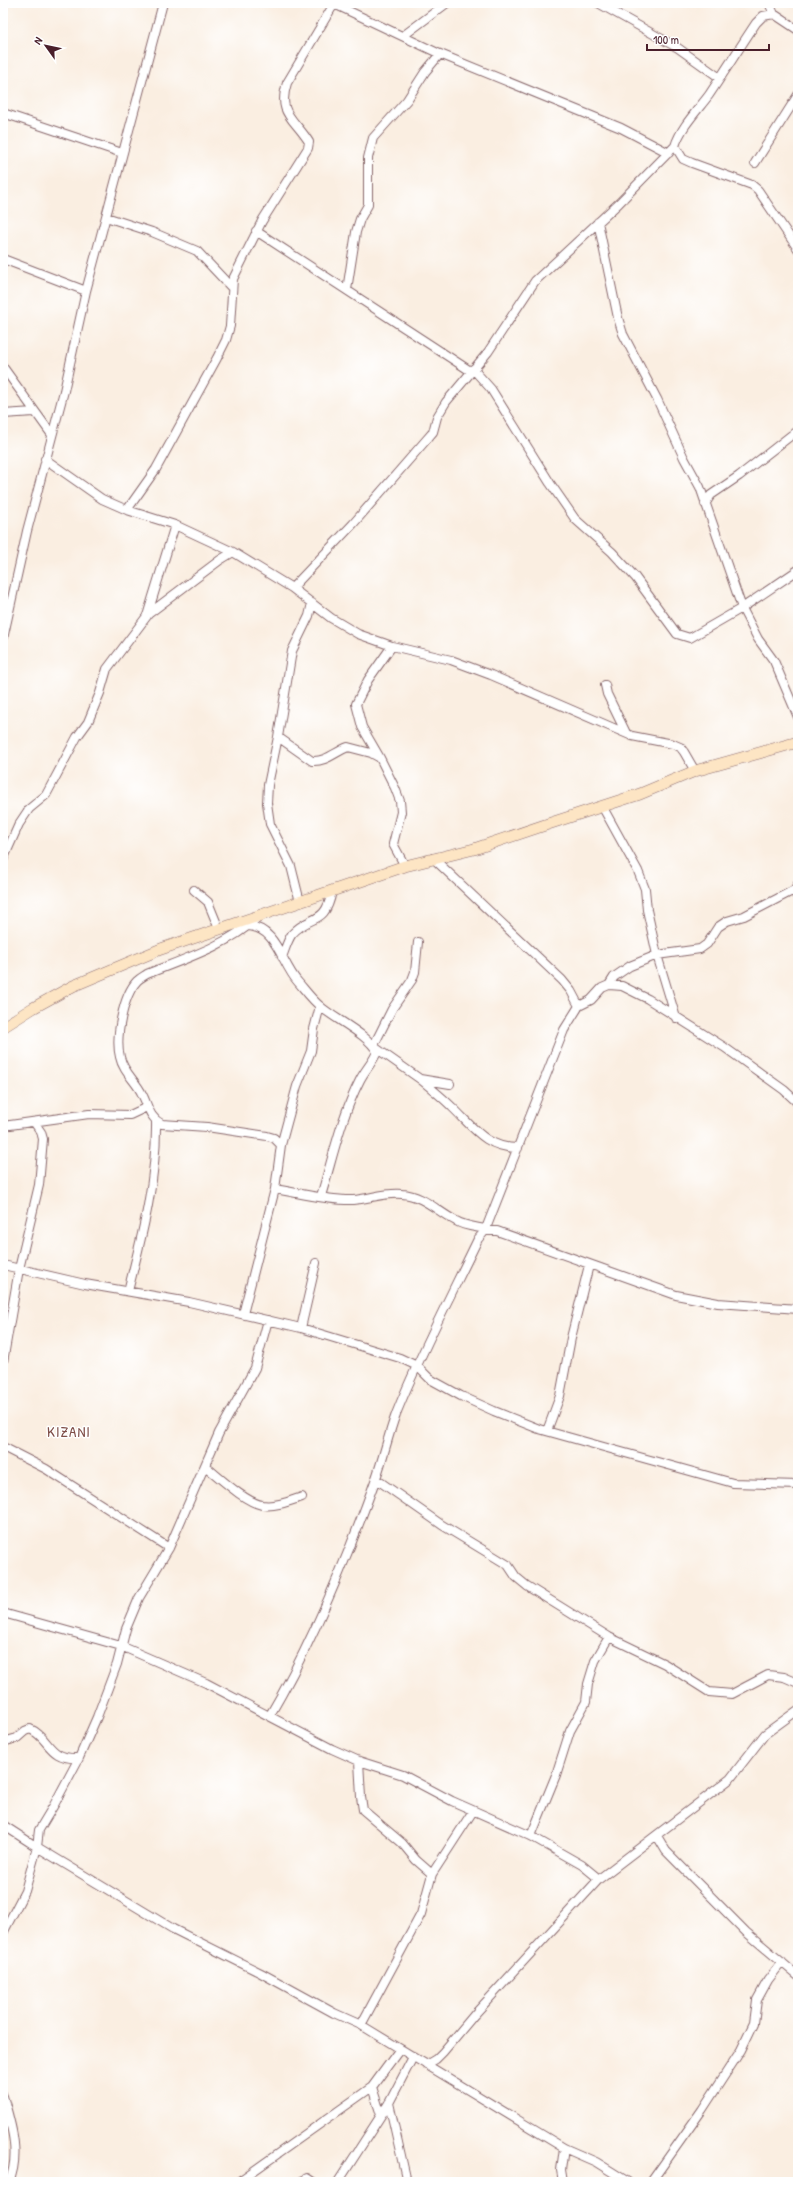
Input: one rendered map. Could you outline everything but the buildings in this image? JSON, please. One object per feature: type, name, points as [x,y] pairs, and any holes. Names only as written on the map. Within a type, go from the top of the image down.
[{"type":"main road","points":[[3,1028],[33,1008],[73,986],[161,949],[405,866],[432,858],[474,849],[640,794],[695,771],[798,742]]},
{"type":"street","points":[[3,638],[45,459],[64,391],[86,291],[163,3]]},
{"type":"street","points":[[403,36],[447,3]]},
{"type":"street","points":[[598,3],[678,48],[720,78]]},
{"type":"street","points":[[769,3],[774,14],[798,30]]},
{"type":"street","points":[[127,510],[156,469],[226,340],[232,312],[232,287],[240,263],[256,231],[308,148],[309,142],[283,105],[283,95],[287,83],[333,4],[440,54],[621,128],[669,153]]},
{"type":"street","points":[[292,588],[353,524],[433,432],[441,410],[488,352],[535,281],[669,153],[756,23],[763,16],[774,14]]},
{"type":"street","points":[[347,290],[356,232],[360,219],[368,205],[368,158],[373,138],[407,100],[425,72],[440,54]]},
{"type":"street","points":[[755,163],[798,96]]},
{"type":"street","points":[[3,113],[122,153]]},
{"type":"street","points":[[675,146],[683,158],[692,163],[752,185],[758,190],[798,249]]},
{"type":"street","points":[[106,217],[152,232],[197,251],[232,287]]},
{"type":"street","points":[[598,222],[618,318],[624,334],[657,399],[684,458],[700,487],[742,608],[758,639],[774,661],[798,717]]},
{"type":"street","points":[[256,231],[472,371],[491,389],[574,519],[612,552],[635,577],[677,634],[690,638],[742,608],[798,570]]},
{"type":"street","points":[[3,259],[86,291]]},
{"type":"street","points":[[3,367],[52,435]]},
{"type":"street","points":[[3,414],[34,412]]},
{"type":"street","points":[[705,504],[711,495],[739,476],[798,430]]},
{"type":"street","points":[[45,459],[90,492],[127,510],[175,525],[233,552],[292,588],[331,618],[358,634],[392,646],[458,663],[626,733],[680,747],[695,771]]},
{"type":"street","points":[[147,616],[175,525]]},
{"type":"street","points":[[3,860],[19,824],[29,810],[46,795],[77,737],[88,722],[100,693],[107,669],[147,616],[220,560],[233,552]]},
{"type":"street","points":[[300,902],[291,866],[270,824],[267,803],[272,759],[278,737],[292,651],[309,616],[312,603]]},
{"type":"street","points":[[392,646],[368,680],[356,704],[362,727],[380,758],[400,801],[401,812],[393,844],[405,866]]},
{"type":"street","points":[[605,685],[607,694],[626,733]]},
{"type":"street","points":[[278,737],[312,761],[318,762],[348,747],[371,753],[380,758]]},
{"type":"street","points":[[602,806],[638,871],[645,889],[647,910],[657,955],[676,1018]]},
{"type":"street","points":[[432,858],[562,980],[579,1006]]},
{"type":"street","points":[[194,890],[208,902],[219,929]]},
{"type":"street","points":[[282,957],[293,934],[324,913],[329,907],[332,891]]},
{"type":"street","points":[[609,985],[614,977],[630,966],[657,955],[700,949],[707,944],[718,927],[727,921],[744,916],[797,891]]},
{"type":"street","points":[[259,916],[248,926],[226,940],[147,974],[137,981],[127,997],[122,1012],[119,1057],[124,1068],[143,1095],[147,1108],[156,1121],[162,1124],[207,1127],[274,1138],[281,1145]]},
{"type":"street","points":[[248,926],[257,927],[269,935],[292,975],[320,1006],[420,1079],[452,1107],[478,1134],[491,1143],[504,1148],[518,1148]]},
{"type":"street","points":[[322,1196],[335,1143],[360,1079],[377,1052],[375,1047],[392,1009],[412,980],[415,972],[418,942]]},
{"type":"street","points":[[270,1715],[294,1675],[353,1539],[376,1479],[389,1435],[417,1366],[478,1239],[485,1230],[564,1030],[579,1006],[591,1000],[602,988],[609,985],[622,986],[648,999],[724,1047],[784,1090],[798,1103]]},
{"type":"street","points":[[243,1314],[275,1189],[284,1133],[297,1086],[311,1051],[311,1040],[320,1006]]},
{"type":"street","points":[[420,1079],[450,1084]]},
{"type":"street","points":[[3,1126],[89,1114],[130,1115],[147,1108]]},
{"type":"street","points":[[128,1291],[147,1209],[156,1121]]},
{"type":"street","points":[[3,1362],[15,1301],[19,1269],[34,1208],[41,1169],[43,1139],[41,1132],[34,1122]]},
{"type":"street","points":[[274,1138],[284,1133]]},
{"type":"street","points":[[275,1189],[334,1199],[354,1200],[401,1193],[415,1196],[458,1222],[485,1230],[497,1231],[676,1295],[718,1303],[798,1309]]},
{"type":"street","points":[[301,1328],[316,1263]]},
{"type":"street","points":[[3,1265],[243,1314],[301,1328],[400,1358],[417,1366],[430,1379],[462,1396],[494,1411],[547,1431],[733,1483],[798,1485]]},
{"type":"street","points":[[547,1431],[560,1396],[571,1338],[589,1265]]},
{"type":"street","points":[[3,1933],[25,1891],[37,1847],[39,1830],[54,1805],[97,1717],[139,1598],[169,1548],[206,1466],[219,1433],[255,1368],[268,1320]]},
{"type":"street","points":[[3,1447],[46,1468],[169,1548]]},
{"type":"street","points":[[206,1466],[250,1499],[262,1505],[280,1504],[302,1497]]},
{"type":"street","points":[[376,1479],[442,1525],[508,1565],[516,1577],[527,1586],[609,1636],[665,1664],[709,1692],[732,1694],[768,1675],[784,1677],[798,1683]]},
{"type":"street","points":[[3,1613],[121,1646],[225,1691],[332,1749],[359,1761],[403,1775],[473,1811],[531,1836],[582,1865],[599,1879]]},
{"type":"street","points":[[531,1836],[556,1775],[570,1731],[586,1702],[588,1684],[595,1661],[609,1636]]},
{"type":"street","points":[[426,2065],[436,2059],[443,2052],[474,2015],[599,1879],[730,1779],[765,1734],[798,1710]]},
{"type":"street","points":[[3,1742],[17,1738],[25,1731],[30,1729],[35,1731],[50,1750],[68,1758],[78,1758]]},
{"type":"street","points":[[359,1761],[363,1810],[402,1843],[416,1860],[432,1874]]},
{"type":"street","points":[[361,2025],[421,1914],[432,1874],[473,1811]]},
{"type":"street","points":[[3,1825],[173,1929],[261,1973],[334,2013],[361,2025],[564,2148],[596,2162],[628,2182]]},
{"type":"street","points":[[23,1838],[39,1830]]},
{"type":"street","points":[[657,1836],[666,1851],[746,1932],[798,1976]]},
{"type":"street","points":[[651,2182],[742,2050],[754,2023],[757,2000],[768,1980],[782,1962]]},
{"type":"street","points":[[238,2182],[372,2087],[400,2049]]},
{"type":"street","points":[[338,2182],[389,2103],[413,2057]]},
{"type":"street","points":[[372,2087],[381,2115]]},
{"type":"street","points":[[3,2096],[14,2135],[12,2173],[8,2182]]},
{"type":"street","points":[[389,2103],[407,2182]]},
{"type":"street","points":[[563,2182],[561,2170],[564,2148]]},
{"type":"street","points":[[300,2182],[307,2178],[313,2182]]},
{"type":"district","name":"KIZANI","points":[[69,1432]]}]
